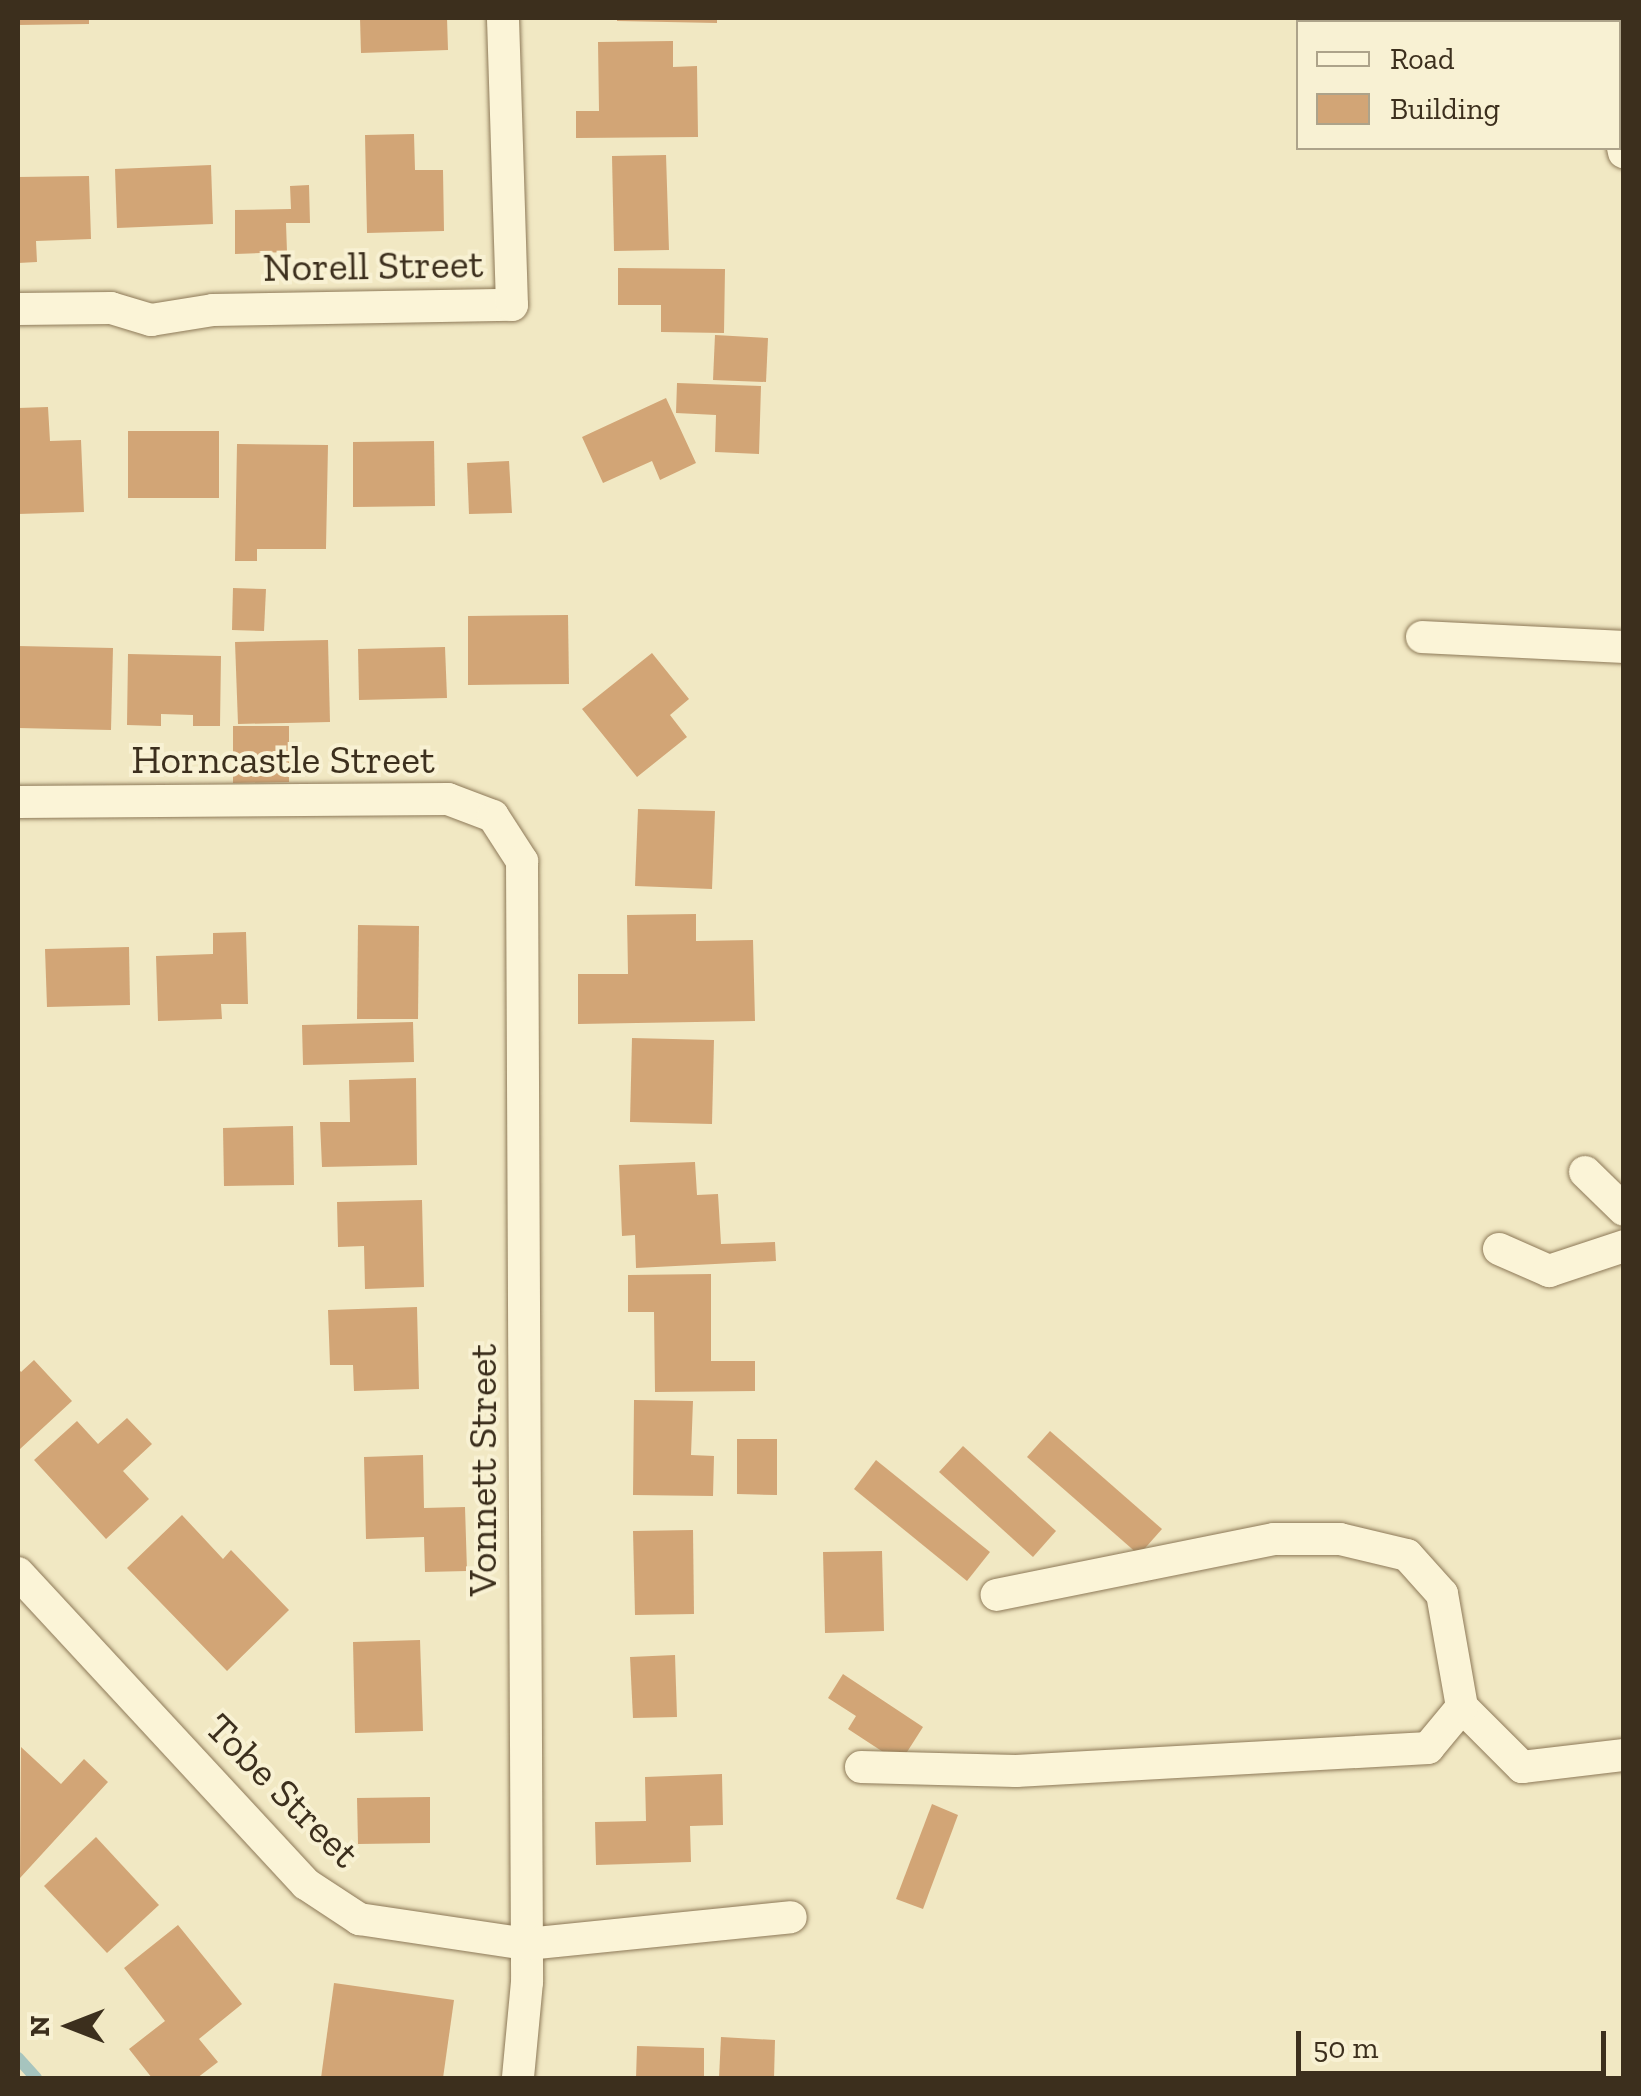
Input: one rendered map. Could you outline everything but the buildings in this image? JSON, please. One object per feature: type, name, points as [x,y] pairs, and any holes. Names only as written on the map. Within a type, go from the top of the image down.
[{"type":"street","name":"Norell Street","points":[[18,309],[111,308],[152,320],[213,310],[512,305],[503,21]]},
{"type":"street","points":[[1422,637],[1564,639],[1624,648]]},
{"type":"street","name":"Horncastle Street","points":[[18,802],[448,799],[493,816],[522,861]]},
{"type":"street","name":"Vonnett Street","points":[[518,2078],[527,1944],[522,861]]},
{"type":"street","points":[[1585,1172],[1624,1210]]},
{"type":"street","points":[[1499,1250],[1549,1270],[1624,1246]]},
{"type":"street","points":[[997,1596],[1274,1539],[1340,1539],[1406,1555],[1442,1594],[1462,1706],[1522,1767],[1624,1755]]},
{"type":"street","name":"Tobe Street","points":[[18,1573],[306,1884],[360,1919],[527,1944],[791,1917]]},
{"type":"street","points":[[861,1767],[1016,1772],[1428,1748],[1462,1706]]},
{"type":"waterway","points":[[18,2058],[36,2078]]}]
